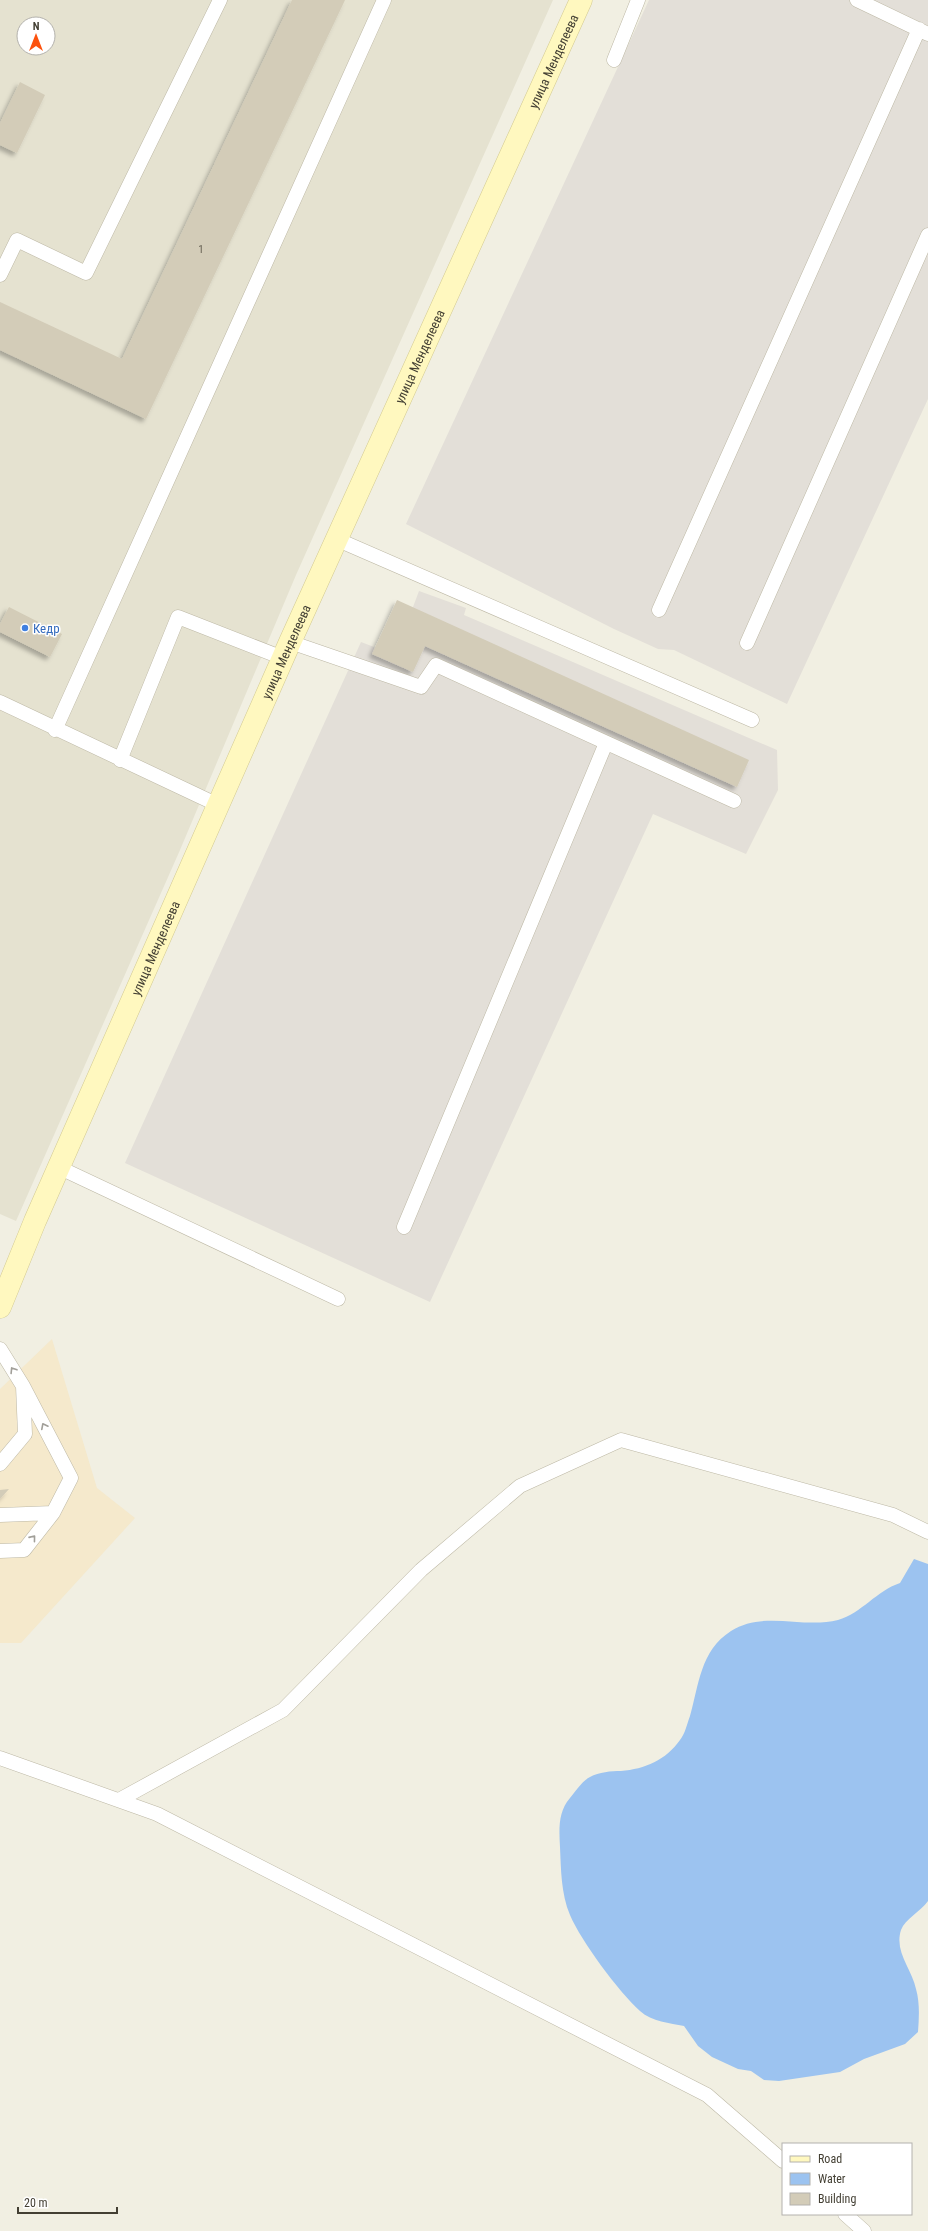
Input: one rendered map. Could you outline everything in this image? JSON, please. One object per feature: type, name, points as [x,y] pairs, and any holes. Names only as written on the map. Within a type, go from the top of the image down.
[{"type":"street","name":"улица Менделеева","points":[[0,1307],[58,1166],[286,650],[581,0]]},
{"type":"lane","points":[[0,275],[17,240],[86,273],[220,0]]},
{"type":"lane","points":[[55,730],[384,0]]},
{"type":"lane","points":[[614,60],[638,0]]},
{"type":"lane","points":[[659,610],[923,31],[857,0]]},
{"type":"lane","points":[[747,643],[928,235]]},
{"type":"lane","points":[[336,539],[752,720]]},
{"type":"lane","points":[[120,760],[178,617],[286,650],[421,687],[436,665],[734,801]]},
{"type":"lane","points":[[0,702],[55,730],[218,805]]},
{"type":"lane","points":[[404,1228],[606,743]]},
{"type":"lane","points":[[58,1166],[338,1299]]},
{"type":"lane","points":[[0,1349],[23,1386],[71,1478],[54,1513],[24,1550],[0,1551]]},
{"type":"lane","points":[[0,1464],[25,1434],[23,1386]]},
{"type":"lane","points":[[119,1800],[283,1710],[421,1570],[520,1486],[621,1440],[893,1515],[928,1532]]},
{"type":"lane","points":[[0,1515],[54,1513]]},
{"type":"lane","points":[[0,1758],[157,1814],[707,2095],[782,2160]]},
{"type":"lane","points":[[846,2215],[864,2231]]},
{"type":"shaded area","points":[[0,0],[553,0],[296,575],[180,850],[16,1221],[0,1214]]},
{"type":"shaded area","points":[[649,0],[928,0],[928,399],[787,704],[674,650],[658,649],[614,629],[406,524]]},
{"type":"shaded area","points":[[419,591],[466,608],[464,615],[777,750],[778,790],[746,854],[653,814],[430,1302],[125,1163],[361,642],[395,655]]},
{"type":"shaded area","points":[[52,1339],[97,1488],[135,1518],[21,1643],[0,1643],[0,1389]]},
{"type":"water","points":[[914,1559],[928,1564],[928,1901],[906,1922],[901,1930],[899,1938],[904,1960],[914,1982],[917,1994],[919,2010],[918,2032],[905,2044],[864,2059],[840,2072],[779,2081],[764,2080],[751,2071],[738,2069],[712,2057],[698,2046],[684,2026],[661,2022],[645,2015],[622,1992],[591,1952],[570,1915],[563,1890],[559,1834],[561,1815],[566,1803],[581,1784],[590,1777],[601,1773],[630,1770],[647,1766],[662,1758],[674,1747],[682,1738],[686,1729],[702,1669],[713,1648],[731,1631],[744,1625],[757,1622],[770,1621],[811,1623],[838,1620],[847,1617],[884,1591],[900,1583]]},
{"type":"building","points":[[292,0],[345,0],[146,419],[0,350],[0,302],[122,359]]},
{"type":"building","points":[[20,82],[45,95],[17,153],[0,145],[0,123]]},
{"type":"building","points":[[397,600],[749,760],[737,787],[425,646],[413,672],[372,654]]},
{"type":"building","name":"Кедр","points":[[9,607],[62,634],[50,657],[0,632],[0,624]]},
{"type":"building","points":[[9,1489],[0,1499],[0,1490]]},
{"type":"place","name":"Кедр","points":[[25,628]]}]
